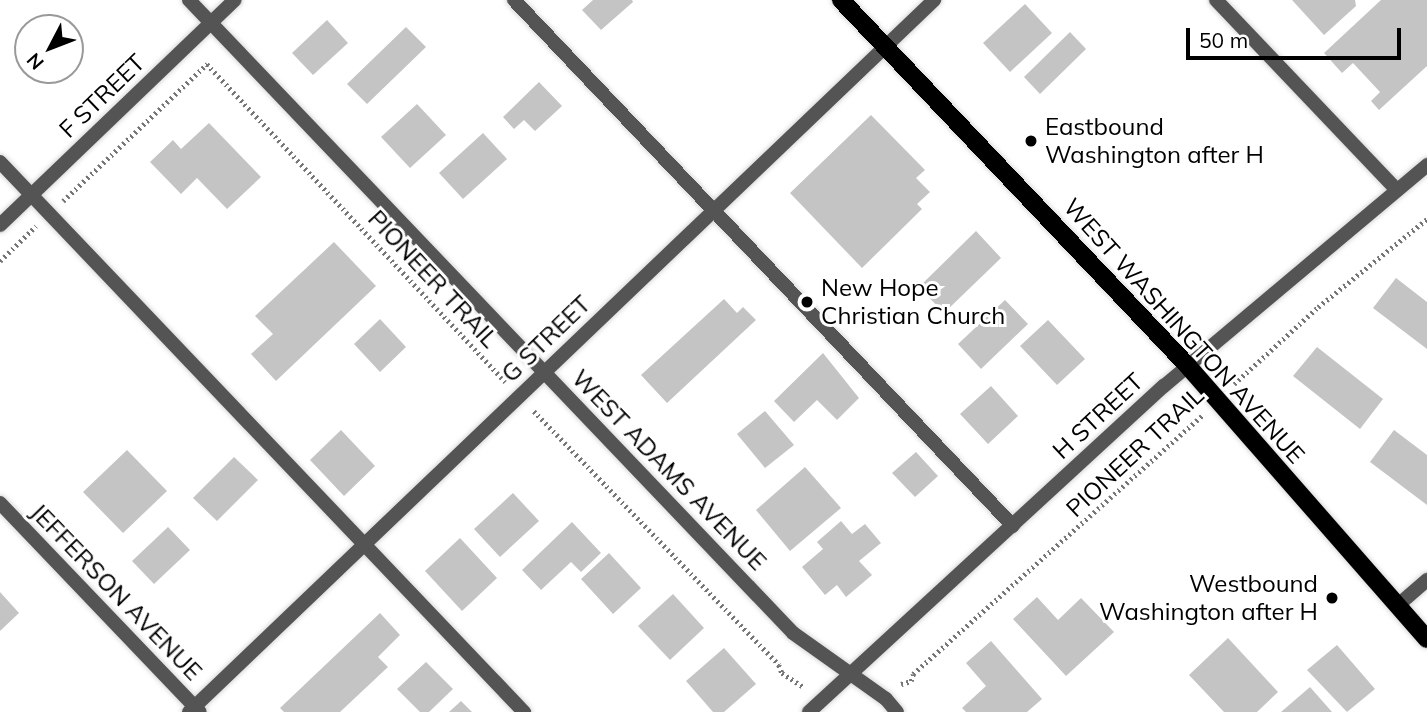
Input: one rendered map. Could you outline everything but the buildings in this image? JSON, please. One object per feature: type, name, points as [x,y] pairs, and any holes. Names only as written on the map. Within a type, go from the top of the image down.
[{"type":"main road","name":"WEST WASHINGTON AVENUE","points":[[841,0],[1187,365],[1427,639]]},
{"type":"street","name":"WEST ADAMS AVENUE","points":[[189,0],[793,633],[886,699],[897,712]]},
{"type":"street","name":"F STREET","points":[[0,225],[235,0]]},
{"type":"street","points":[[514,0],[1013,526]]},
{"type":"street","name":"G STREET","points":[[194,710],[934,0]]},
{"type":"street","points":[[1216,0],[1397,190]]},
{"type":"street","points":[[0,162],[524,712]]},
{"type":"street","name":"H STREET","points":[[810,712],[1187,365],[1427,165]]},
{"type":"street","name":"JEFFERSON AVENUE","points":[[0,503],[194,710]]},
{"type":"street","points":[[1397,606],[1427,580]]},
{"type":"path","name":"PIONEER TRAIL","points":[[0,261],[207,64],[519,396],[779,664],[782,673],[823,700]]},
{"type":"path","name":"PIONEER TRAIL","points":[[886,699],[905,681],[911,681],[913,674],[1318,307],[1427,219]]},
{"type":"place","name":"Eastbound Washington after H","points":[[1031,141]]},
{"type":"place","name":"New Hope Christian Church","points":[[807,302]]},
{"type":"place","name":"Westbound Washington after H","points":[[1332,598]]}]
